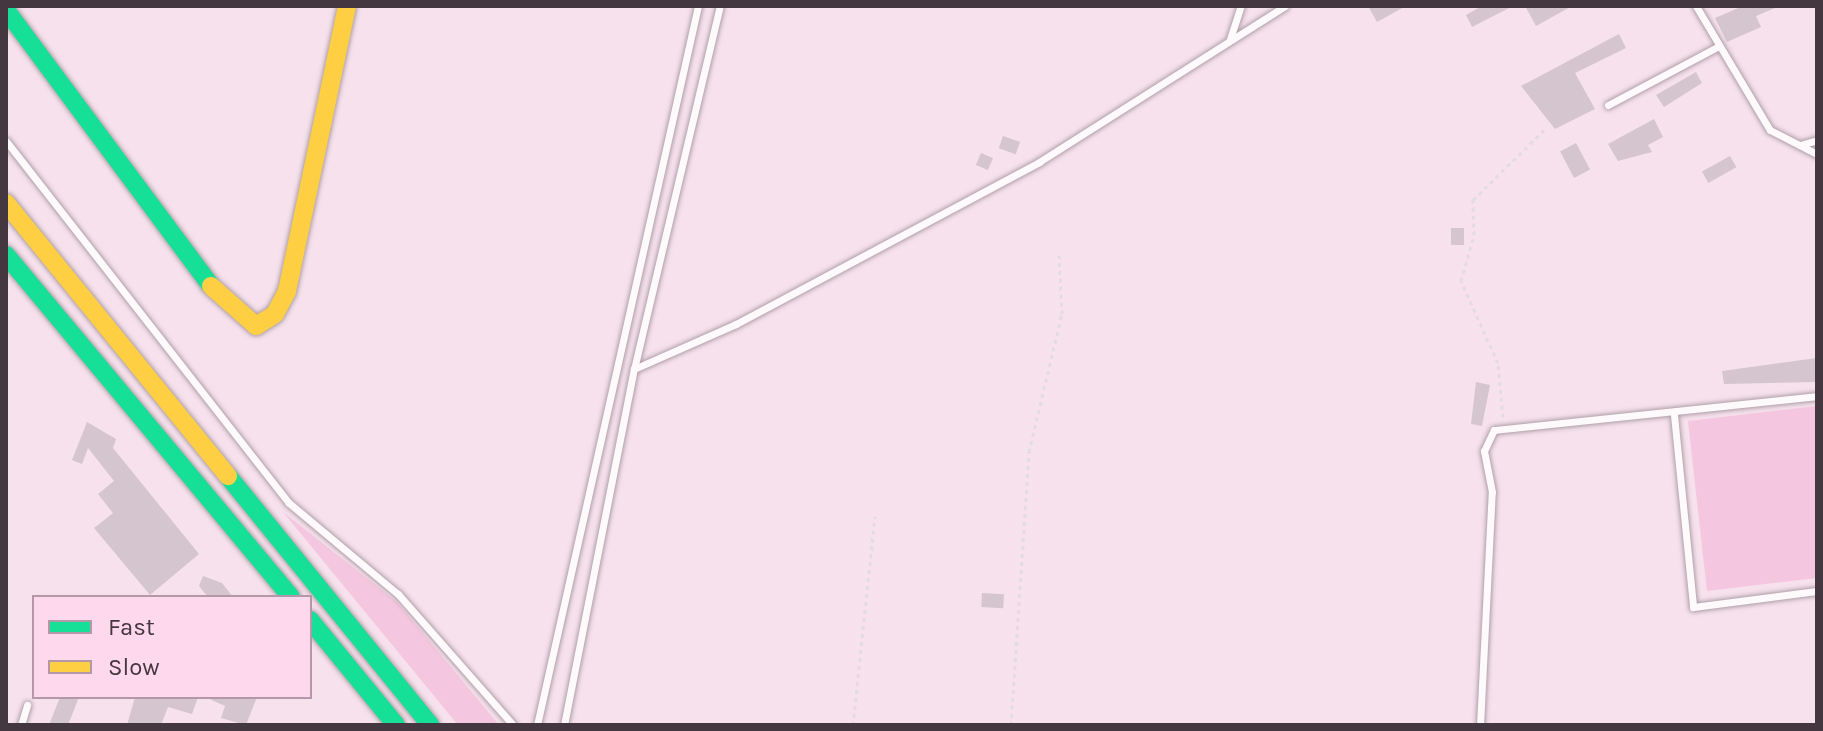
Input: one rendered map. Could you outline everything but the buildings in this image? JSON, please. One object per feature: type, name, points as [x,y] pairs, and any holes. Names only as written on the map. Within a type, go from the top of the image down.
[{"type":"main road","points":[[6,10],[159,220],[228,307],[256,326],[275,314],[287,291],[347,6]]},
{"type":"main road","points":[[6,203],[430,725]]},
{"type":"main road","points":[[6,255],[289,595]]},
{"type":"main road","points":[[312,622],[396,725]]},
{"type":"lane","points":[[537,725],[698,6]]},
{"type":"lane","points":[[564,725],[634,369],[720,6]]},
{"type":"lane","points":[[1230,39],[1241,6]]},
{"type":"lane","points":[[634,369],[736,324],[1039,162],[1285,6]]},
{"type":"lane","points":[[1696,6],[1717,47],[1770,130],[1817,154]]},
{"type":"lane","points":[[1608,105],[1717,47]]},
{"type":"lane","points":[[1799,145],[1817,140]]},
{"type":"lane","points":[[6,141],[289,503],[398,594],[513,725]]},
{"type":"lane","points":[[1480,725],[1492,492],[1484,451],[1502,425],[1674,415],[1817,396]]},
{"type":"lane","points":[[1674,415],[1693,607],[1817,591]]},
{"type":"lane","points":[[21,725],[27,705]]},
{"type":"path","points":[[1502,425],[1501,377],[1461,281],[1465,255],[1474,235],[1473,200],[1545,129]]},
{"type":"path","points":[[1011,725],[1029,452],[1062,314],[1059,255]]},
{"type":"path","points":[[853,725],[875,516]]},
{"type":"shaded area","points":[[1817,406],[1817,578],[1707,591],[1688,421]]},
{"type":"shaded area","points":[[283,512],[397,602],[499,725],[458,725]]},
{"type":"traffic: fast","points":[[6,10],[211,286]]},
{"type":"traffic: fast","points":[[6,255],[289,595]]},
{"type":"traffic: fast","points":[[228,476],[430,725]]},
{"type":"traffic: fast","points":[[312,622],[396,725]]},
{"type":"traffic: slow","points":[[211,286],[256,326],[275,314],[287,291],[347,6]]},
{"type":"traffic: slow","points":[[6,203],[228,476]]}]
